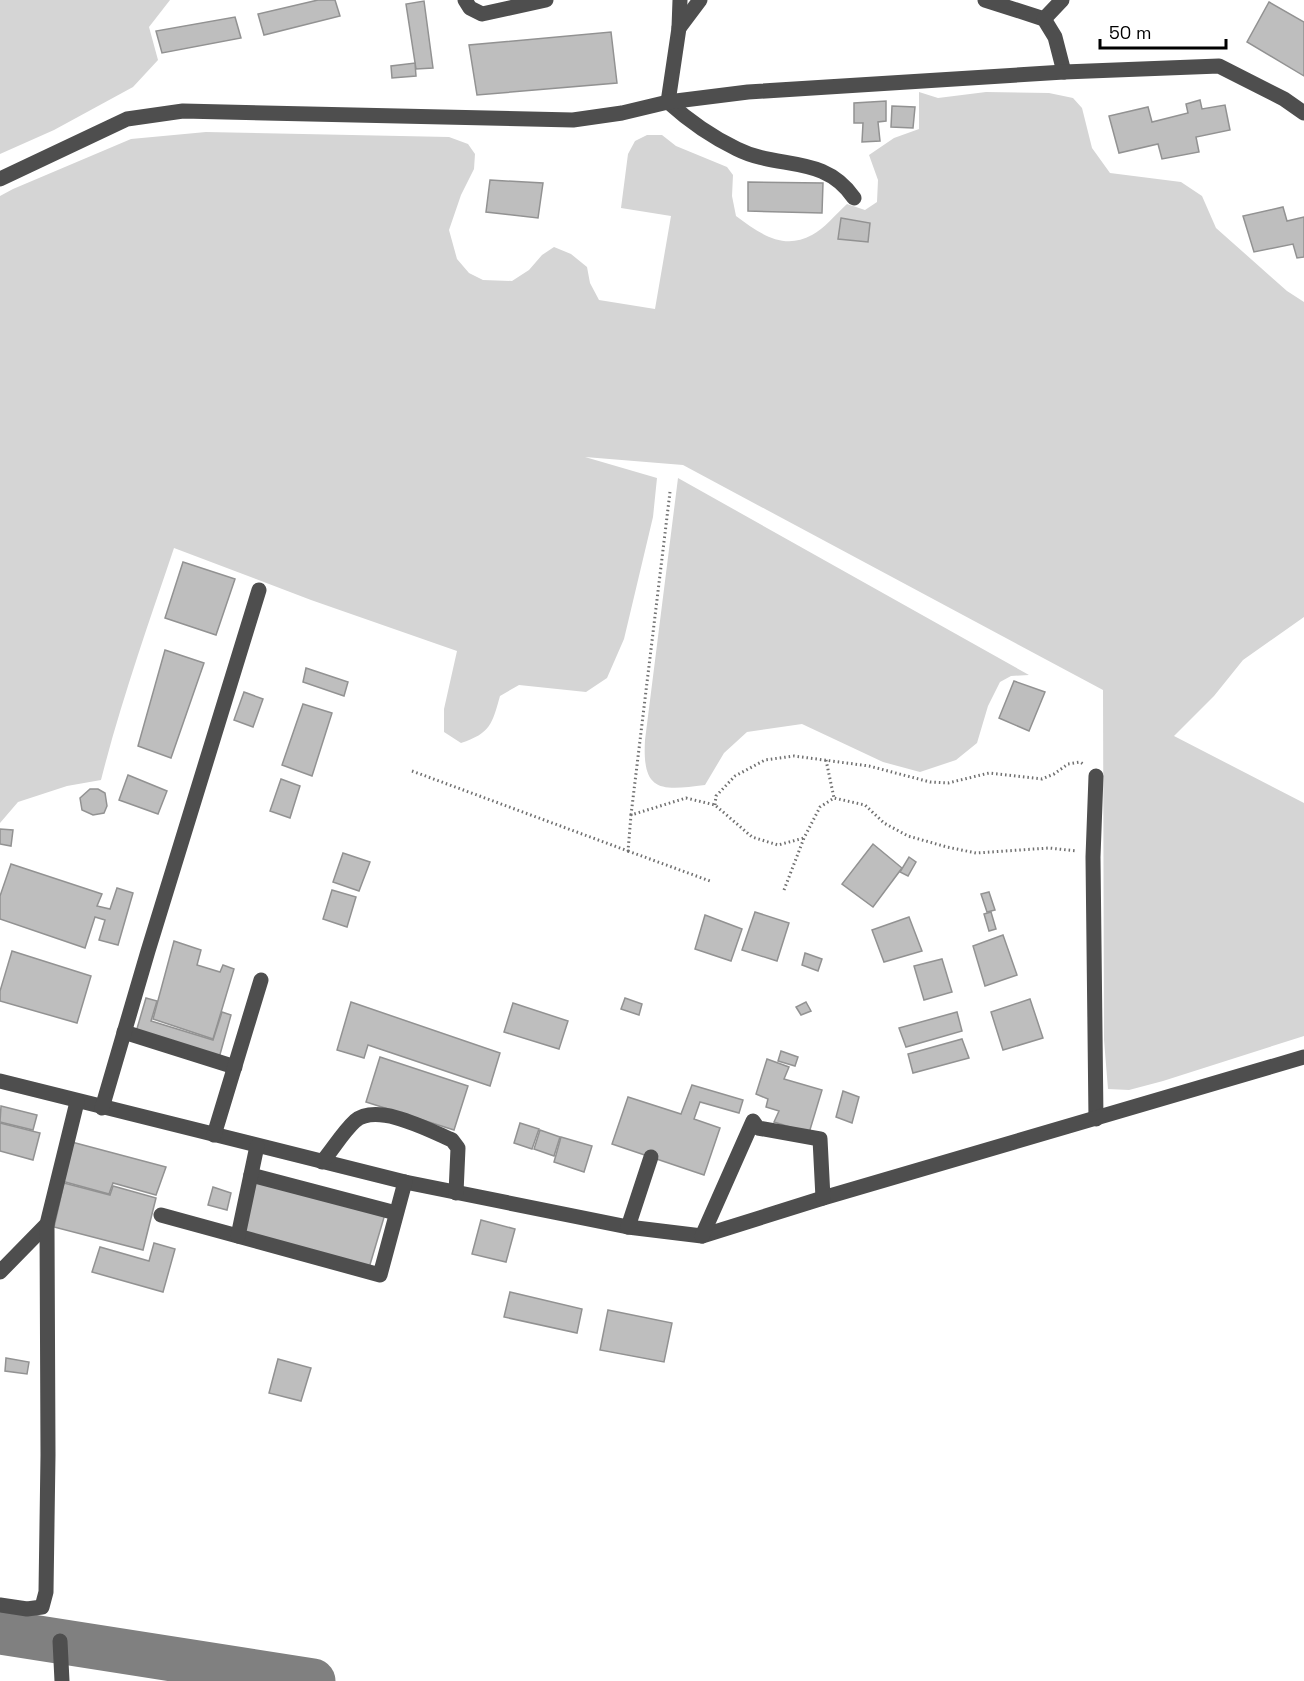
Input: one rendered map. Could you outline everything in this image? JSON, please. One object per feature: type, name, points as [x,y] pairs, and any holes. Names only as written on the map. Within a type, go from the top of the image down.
[{"type":"lane","points":[[465,0],[470,8],[482,14],[495,13],[546,0]]},
{"type":"lane","points":[[668,102],[680,28],[680,0]]},
{"type":"lane","points":[[680,28],[700,0]]},
{"type":"lane","points":[[985,0],[1044,19],[1054,37],[1064,72]]},
{"type":"lane","points":[[1044,19],[1062,0]]},
{"type":"lane","points":[[0,179],[127,119],[183,111],[573,120],[622,113],[668,102],[748,92],[1064,72],[1219,66],[1284,99],[1304,113]]},
{"type":"lane","points":[[668,102],[688,120],[738,150],[760,158],[817,168],[835,177],[847,187],[854,198]]},
{"type":"lane","points":[[102,1108],[259,590]]},
{"type":"lane","points":[[1096,776],[1093,857],[1096,1119]]},
{"type":"lane","points":[[214,1135],[261,980]]},
{"type":"lane","points":[[124,1032],[235,1066]]},
{"type":"lane","points":[[0,1081],[405,1182],[628,1227],[702,1236],[823,1198],[1304,1058]]},
{"type":"lane","points":[[0,1605],[27,1609],[42,1607],[46,1592],[47,1224],[77,1102]]},
{"type":"lane","points":[[322,1162],[355,1121],[366,1114],[383,1114],[452,1140],[458,1148],[456,1193]]},
{"type":"lane","points":[[702,1236],[753,1121],[758,1128],[820,1139],[823,1198]]},
{"type":"lane","points":[[238,1236],[257,1146]]},
{"type":"lane","points":[[628,1227],[651,1158]]},
{"type":"lane","points":[[250,1175],[396,1213]]},
{"type":"lane","points":[[161,1215],[380,1275],[405,1182]]},
{"type":"lane","points":[[0,1272],[47,1224]]},
{"type":"lane","points":[[60,1641],[62,1681]]},
{"type":"path","points":[[628,851],[670,492]]},
{"type":"path","points":[[715,805],[716,796],[735,776],[765,760],[794,756],[869,766],[930,782],[948,783],[989,772],[1042,779],[1068,764],[1080,762],[1091,767],[1096,776]]},
{"type":"path","points":[[826,760],[834,798]]},
{"type":"path","points":[[412,771],[710,881]]},
{"type":"path","points":[[631,815],[686,798],[715,805],[752,837],[778,845],[804,838]]},
{"type":"path","points":[[784,890],[804,838],[820,807],[834,798],[865,805],[884,823],[908,836],[947,847],[975,853],[1072,849],[1093,857]]},
{"type":"shaded area","points":[[0,0],[170,0],[149,27],[158,60],[133,87],[54,130],[0,154]]},
{"type":"shaded area","points":[[919,92],[938,98],[986,92],[1049,93],[1073,98],[1082,108],[1092,148],[1110,173],[1181,182],[1202,196],[1216,228],[1287,291],[1304,302],[1304,617],[1243,660],[1214,696],[1174,736],[1304,803],[1304,1036],[1163,1081],[1129,1090],[1108,1089],[1104,1040],[1103,690],[683,465],[585,457],[657,478],[653,517],[624,639],[607,678],[586,692],[519,685],[500,696],[492,721],[484,731],[461,743],[444,732],[444,709],[457,651],[311,600],[174,548],[126,692],[101,780],[67,786],[18,802],[0,823],[0,196],[131,139],[206,132],[449,137],[468,144],[475,154],[474,169],[461,195],[449,230],[457,259],[469,273],[483,280],[512,281],[529,270],[542,255],[554,247],[571,254],[587,267],[590,283],[599,300],[655,309],[671,216],[621,208],[628,154],[635,141],[647,135],[662,135],[676,146],[727,167],[733,175],[732,196],[736,216],[763,234],[781,241],[791,241],[812,235],[847,204],[865,210],[877,202],[878,180],[869,155],[894,138],[919,129]]},
{"type":"shaded area","points":[[678,478],[1029,675],[1011,676],[1000,682],[988,706],[977,743],[956,760],[920,772],[883,762],[802,724],[747,732],[724,753],[705,785],[676,788],[657,784],[651,779],[647,770],[645,740]]},
{"type":"building","points":[[318,0],[335,0],[340,16],[264,35],[258,14]]},
{"type":"building","points":[[424,1],[433,68],[416,69],[406,4]]},
{"type":"building","points":[[1269,2],[1304,22],[1304,76],[1247,42]]},
{"type":"building","points":[[235,17],[241,38],[162,53],[156,31]]},
{"type":"building","points":[[611,32],[617,83],[477,95],[469,45]]},
{"type":"building","points":[[415,63],[416,76],[392,78],[391,66]]},
{"type":"building","points":[[1200,100],[1202,109],[1225,105],[1230,130],[1196,137],[1199,152],[1162,159],[1158,144],[1119,153],[1109,116],[1148,107],[1152,122],[1188,113],[1186,104]]},
{"type":"building","points":[[886,101],[886,121],[878,122],[880,141],[862,142],[863,123],[854,123],[854,103]]},
{"type":"building","points":[[892,106],[915,107],[913,128],[891,127]]},
{"type":"building","points":[[490,180],[543,183],[538,218],[486,212]]},
{"type":"building","points":[[748,182],[823,183],[822,213],[748,211]]},
{"type":"building","points":[[1283,207],[1287,221],[1304,217],[1304,257],[1297,258],[1293,244],[1254,252],[1243,216]]},
{"type":"building","points":[[841,218],[870,223],[868,242],[838,239]]},
{"type":"building","points":[[183,562],[235,579],[216,635],[165,618]]},
{"type":"building","points":[[165,650],[204,663],[171,758],[138,746]]},
{"type":"building","points":[[306,668],[348,682],[344,696],[303,682]]},
{"type":"building","points":[[1014,681],[1045,692],[1029,731],[999,718]]},
{"type":"building","points":[[244,692],[263,699],[253,727],[234,720]]},
{"type":"building","points":[[303,704],[332,713],[312,776],[282,765]]},
{"type":"building","points":[[128,775],[167,791],[158,814],[119,800]]},
{"type":"building","points":[[281,779],[300,786],[290,818],[270,811]]},
{"type":"building","points":[[90,789],[98,789],[105,793],[107,806],[104,813],[93,815],[82,810],[80,798]]},
{"type":"building","points":[[0,829],[13,830],[11,846],[0,844]]},
{"type":"building","points":[[873,844],[902,868],[873,907],[842,884]]},
{"type":"building","points":[[343,853],[370,862],[359,891],[333,882]]},
{"type":"building","points":[[909,857],[916,862],[908,876],[900,872]]},
{"type":"building","points":[[11,864],[102,894],[97,906],[110,909],[117,888],[133,893],[118,945],[99,940],[105,920],[95,917],[85,948],[0,919],[0,896]]},
{"type":"building","points":[[332,890],[356,897],[347,927],[323,919]]},
{"type":"building","points":[[989,892],[995,910],[987,912],[981,894]]},
{"type":"building","points":[[755,912],[789,923],[777,961],[742,950]]},
{"type":"building","points":[[991,912],[996,929],[989,931],[984,914]]},
{"type":"building","points":[[705,915],[742,929],[731,961],[695,949]]},
{"type":"building","points":[[909,917],[922,951],[884,962],[872,930]]},
{"type":"building","points":[[1003,935],[1017,975],[985,986],[973,946]]},
{"type":"building","points":[[174,941],[201,950],[197,965],[220,972],[223,965],[234,969],[213,1039],[153,1019]]},
{"type":"building","points":[[12,951],[91,976],[77,1023],[0,1001],[0,991]]},
{"type":"building","points":[[805,953],[822,959],[818,971],[802,965]]},
{"type":"building","points":[[942,959],[952,992],[924,1000],[914,966]]},
{"type":"building","points":[[146,998],[157,1001],[151,1021],[213,1040],[222,1012],[231,1015],[219,1058],[136,1032]]},
{"type":"building","points":[[625,998],[642,1004],[639,1015],[621,1009]]},
{"type":"building","points":[[1030,999],[1043,1038],[1003,1050],[991,1012]]},
{"type":"building","points":[[351,1002],[500,1053],[490,1086],[368,1045],[364,1058],[337,1050]]},
{"type":"building","points":[[806,1002],[811,1011],[801,1015],[796,1007]]},
{"type":"building","points":[[513,1003],[568,1021],[559,1049],[504,1032]]},
{"type":"building","points":[[957,1012],[962,1031],[906,1047],[899,1028]]},
{"type":"building","points":[[962,1039],[969,1058],[913,1073],[908,1054]]},
{"type":"building","points":[[781,1051],[798,1057],[795,1066],[778,1061]]},
{"type":"building","points":[[380,1057],[468,1086],[454,1130],[366,1102]]},
{"type":"building","points":[[767,1059],[789,1067],[784,1079],[822,1090],[809,1133],[774,1122],[779,1111],[766,1107],[768,1099],[756,1094]]},
{"type":"building","points":[[692,1085],[743,1100],[739,1113],[700,1102],[694,1119],[720,1128],[704,1175],[612,1144],[628,1097],[681,1114]]},
{"type":"building","points":[[843,1091],[859,1097],[852,1123],[836,1117]]},
{"type":"building","points":[[1,1106],[37,1115],[33,1130],[0,1122]]},
{"type":"building","points":[[0,1123],[40,1133],[33,1160],[0,1151]]},
{"type":"building","points":[[520,1123],[539,1129],[532,1149],[514,1143]]},
{"type":"building","points":[[540,1130],[560,1137],[554,1156],[534,1149]]},
{"type":"building","points":[[561,1137],[592,1146],[584,1172],[554,1162]]},
{"type":"building","points":[[68,1141],[166,1167],[156,1195],[113,1183],[109,1194],[58,1180]]},
{"type":"building","points":[[253,1180],[385,1214],[369,1268],[240,1233]]},
{"type":"building","points":[[64,1183],[110,1195],[113,1186],[156,1198],[143,1250],[54,1227]]},
{"type":"building","points":[[213,1187],[231,1193],[227,1210],[208,1205]]},
{"type":"building","points":[[481,1220],[515,1229],[506,1262],[472,1254]]},
{"type":"building","points":[[154,1243],[175,1249],[163,1292],[92,1272],[100,1247],[149,1261]]},
{"type":"building","points":[[510,1292],[582,1309],[577,1333],[504,1317]]},
{"type":"building","points":[[608,1310],[672,1323],[664,1362],[600,1350]]},
{"type":"building","points":[[6,1358],[29,1362],[27,1374],[5,1371]]},
{"type":"building","points":[[278,1359],[311,1368],[301,1401],[269,1393]]},
{"type":"taxiway","points":[[0,1632],[313,1681]]}]
